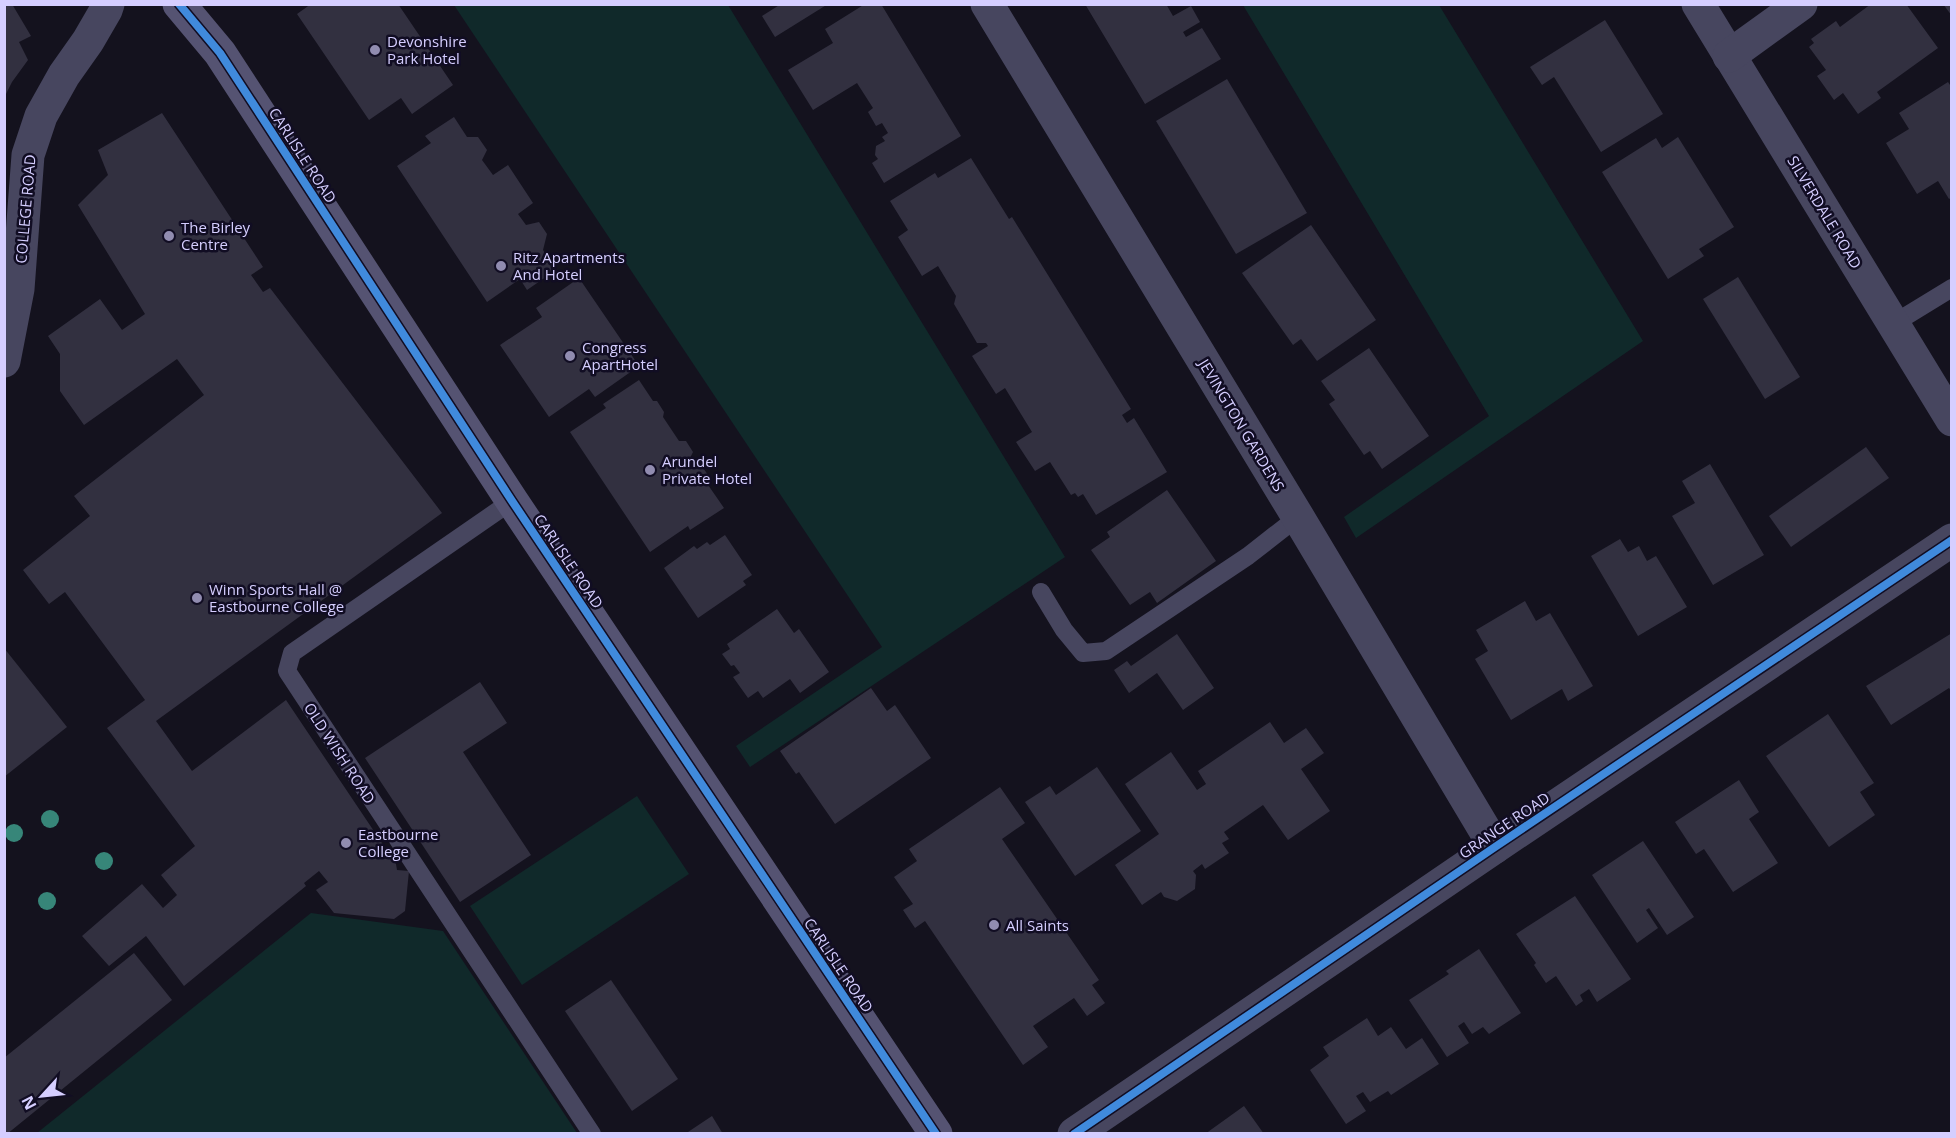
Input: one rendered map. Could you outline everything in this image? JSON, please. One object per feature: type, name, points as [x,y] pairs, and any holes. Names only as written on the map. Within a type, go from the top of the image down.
[{"type":"street","name":"COLLEGE ROAD","points":[[4,361],[28,155],[41,116],[64,75],[88,41],[108,4]]},
{"type":"street","name":"CARLISLE ROAD","points":[[178,4],[220,53],[512,501],[936,1134]]},
{"type":"street","name":"JEVINGTON GARDENS","points":[[987,4],[1495,847]]},
{"type":"street","name":"SILVERDALE ROAD","points":[[1698,4],[1952,420]]},
{"type":"street","points":[[1729,56],[1801,4]]},
{"type":"street","name":"GRANGE ROAD","points":[[1074,1134],[1495,847],[1952,540]]},
{"type":"lane","points":[[1893,324],[1952,288]]},
{"type":"lane","name":"OLD WISH ROAD","points":[[512,501],[292,653],[287,671],[592,1134]]},
{"type":"lane","points":[[1041,592],[1064,630],[1083,653],[1106,651],[1248,556],[1298,517]]},
{"type":"green space","points":[[454,5],[728,5],[1065,557],[750,767],[736,746],[882,647]]},
{"type":"green space","points":[[1243,5],[1439,5],[1643,341],[1356,538],[1344,517],[1489,416]]},
{"type":"green space","points":[[637,796],[689,874],[522,985],[470,906]]},
{"type":"green space","points":[[311,913],[443,931],[577,1133],[37,1133]]},
{"type":"building","points":[[4,4],[12,4],[31,36],[19,42],[28,60],[4,98]]},
{"type":"building","name":"Devonshire Park Hotel","points":[[311,4],[398,4],[453,85],[412,114],[401,98],[369,120],[297,14]]},
{"type":"building","points":[[781,4],[828,4],[775,37],[762,16]]},
{"type":"building","points":[[865,4],[881,4],[961,136],[884,183],[872,163],[878,159],[875,155],[876,146],[885,141],[882,137],[888,133],[882,123],[876,126],[868,112],[873,108],[857,83],[813,110],[788,70],[833,43],[825,29]]},
{"type":"building","points":[[1085,4],[1166,4],[1173,16],[1191,6],[1200,22],[1183,32],[1186,37],[1202,28],[1221,59],[1145,104]]},
{"type":"building","points":[[1871,4],[1906,4],[1938,48],[1877,92],[1881,98],[1858,114],[1843,93],[1834,100],[1817,76],[1826,70],[1809,47],[1814,43],[1811,39],[1836,21],[1840,27]]},
{"type":"building","points":[[1943,4],[1952,4],[1952,16]]},
{"type":"building","points":[[1605,20],[1663,114],[1601,152],[1554,77],[1542,85],[1530,67]]},
{"type":"building","points":[[1227,79],[1307,213],[1236,254],[1156,121]]},
{"type":"building","points":[[1948,82],[1952,88],[1952,197],[1949,199],[1938,181],[1917,194],[1886,143],[1909,129],[1899,113]]},
{"type":"building","name":"Winn Sports Hall @ Eastbourne College","points":[[162,113],[263,267],[251,275],[263,292],[270,288],[442,513],[156,721],[192,771],[286,700],[396,864],[397,870],[409,871],[405,911],[394,919],[334,913],[316,890],[328,882],[319,871],[304,883],[306,886],[184,986],[146,936],[109,966],[82,936],[142,884],[163,908],[177,895],[161,875],[195,846],[107,728],[145,700],[65,592],[49,604],[23,570],[90,516],[74,496],[204,395],[177,359],[84,425],[60,391],[60,354],[48,336],[100,299],[122,330],[145,314],[78,205],[108,175],[98,150]]},
{"type":"building","points":[[454,117],[467,137],[478,137],[487,150],[482,160],[493,175],[508,165],[533,203],[518,214],[526,225],[539,222],[547,234],[543,250],[556,270],[527,290],[520,279],[487,302],[397,166],[431,143],[425,136]]},
{"type":"building","points":[[1678,137],[1734,227],[1699,249],[1704,256],[1668,279],[1602,172],[1656,138],[1662,148]]},
{"type":"building","points":[[971,158],[1009,219],[1012,217],[1131,409],[1122,415],[1127,423],[1134,418],[1167,472],[1096,515],[1083,494],[1078,497],[1075,493],[1071,495],[1050,462],[1035,471],[1016,442],[1032,432],[1005,388],[996,394],[972,356],[988,346],[986,343],[977,343],[954,304],[956,296],[938,266],[922,276],[898,237],[908,230],[890,201],[935,173],[938,178]]},
{"type":"building","points":[[1311,225],[1376,320],[1317,361],[1301,339],[1293,345],[1242,273]]},
{"type":"building","points":[[1738,277],[1800,377],[1765,399],[1703,299]]},
{"type":"building","name":"Congress ApartHotel","points":[[579,278],[639,366],[595,397],[589,389],[549,417],[500,345],[542,317],[536,308]]},
{"type":"building","points":[[1369,348],[1429,436],[1382,469],[1370,451],[1364,455],[1329,404],[1335,400],[1321,381]]},
{"type":"building","name":"Arundel Private Hotel","points":[[639,380],[653,401],[657,401],[664,412],[663,417],[679,441],[686,441],[693,452],[690,458],[695,464],[701,465],[708,475],[706,482],[724,508],[690,530],[688,526],[650,552],[570,432],[606,408],[603,404]]},
{"type":"building","points":[[1866,447],[1889,478],[1791,547],[1769,516]]},
{"type":"building","points":[[1710,464],[1764,555],[1713,585],[1672,516],[1695,503],[1682,481]]},
{"type":"building","points":[[1167,490],[1216,561],[1157,603],[1150,592],[1130,605],[1091,550],[1110,537],[1107,532]]},
{"type":"building","points":[[725,535],[752,575],[743,581],[746,585],[698,618],[664,568],[694,546],[697,549],[707,542],[710,545]]},
{"type":"building","points":[[1620,539],[1628,552],[1639,546],[1647,561],[1656,556],[1687,607],[1638,636],[1591,556]]},
{"type":"building","points":[[1525,601],[1536,621],[1550,613],[1593,686],[1568,701],[1562,689],[1511,720],[1475,659],[1488,651],[1476,630]]},
{"type":"building","points":[[777,609],[794,633],[799,629],[829,672],[800,693],[790,679],[763,698],[758,691],[748,698],[733,677],[740,673],[722,654],[730,649],[727,644]]},
{"type":"building","points":[[1952,633],[1952,692],[1949,688],[1891,725],[1866,686]]},
{"type":"building","points":[[1177,634],[1214,688],[1183,710],[1157,673],[1129,693],[1114,670],[1127,661],[1131,666]]},
{"type":"building","points":[[4,648],[67,727],[4,777]]},
{"type":"building","points":[[480,682],[507,723],[463,752],[531,855],[460,902],[365,758]]},
{"type":"building","points":[[871,688],[887,711],[895,705],[931,758],[835,824],[799,772],[796,774],[780,751]]},
{"type":"building","points":[[1828,714],[1874,783],[1860,792],[1875,815],[1829,847],[1766,756]]},
{"type":"building","points":[[1270,722],[1284,743],[1306,728],[1324,753],[1301,769],[1330,811],[1288,840],[1263,805],[1224,832],[1229,839],[1222,843],[1229,853],[1205,869],[1202,864],[1193,871],[1196,875],[1195,889],[1177,901],[1164,897],[1161,892],[1142,905],[1115,865],[1159,834],[1125,784],[1171,752],[1197,790],[1206,784],[1198,771]]},
{"type":"building","points":[[1097,767],[1141,831],[1075,876],[1025,802],[1050,786],[1056,795]]},
{"type":"building","points":[[1739,780],[1759,812],[1749,819],[1778,863],[1733,892],[1704,849],[1696,854],[1675,822]]},
{"type":"building","name":"All Saints","points":[[1000,787],[1025,823],[1002,839],[1099,980],[1092,985],[1105,1003],[1087,1016],[1074,998],[1033,1026],[1048,1047],[1023,1065],[925,921],[915,928],[903,910],[913,904],[894,877],[917,861],[909,849]]},
{"type":"building","points":[[1643,841],[1694,917],[1667,935],[1649,908],[1646,910],[1658,928],[1637,943],[1592,875]]},
{"type":"building","points":[[1575,896],[1631,979],[1597,1002],[1589,989],[1580,995],[1583,1001],[1576,1006],[1556,976],[1546,983],[1534,965],[1536,963],[1516,934]]},
{"type":"building","points":[[1479,949],[1521,1013],[1489,1034],[1483,1027],[1472,1034],[1464,1022],[1458,1026],[1469,1043],[1447,1057],[1409,1000],[1449,974],[1446,971]]},
{"type":"building","points":[[134,953],[172,1000],[7,1134],[4,1134],[4,1058]]},
{"type":"building","points":[[611,980],[678,1079],[632,1111],[565,1011]]},
{"type":"building","points":[[1367,1018],[1378,1036],[1391,1027],[1406,1049],[1422,1038],[1439,1064],[1391,1095],[1388,1091],[1370,1102],[1363,1092],[1356,1096],[1366,1111],[1346,1124],[1310,1070],[1329,1056],[1323,1047]]},
{"type":"building","points":[[1244,1106],[1264,1134],[1205,1134]]},
{"type":"building","points":[[712,1116],[723,1134],[685,1134]]},
{"type":"cycle path","points":[[179,4],[220,53],[512,501],[936,1134]]},
{"type":"cycle path","points":[[1074,1134],[1495,847],[1952,540]]},
{"type":"place","name":"Devonshire Park Hotel","points":[[375,50]]},
{"type":"place","name":"The Birley Centre","points":[[169,236]]},
{"type":"place","name":"Ritz Apartments And Hotel","points":[[501,266]]},
{"type":"place","name":"Congress ApartHotel","points":[[570,356]]},
{"type":"place","name":"Arundel Private Hotel","points":[[650,470]]},
{"type":"place","name":"Winn Sports Hall @ Eastbourne College","points":[[197,598]]},
{"type":"place","name":"Eastbourne College","points":[[346,843]]},
{"type":"place","name":"All Saints","points":[[994,925]]}]
